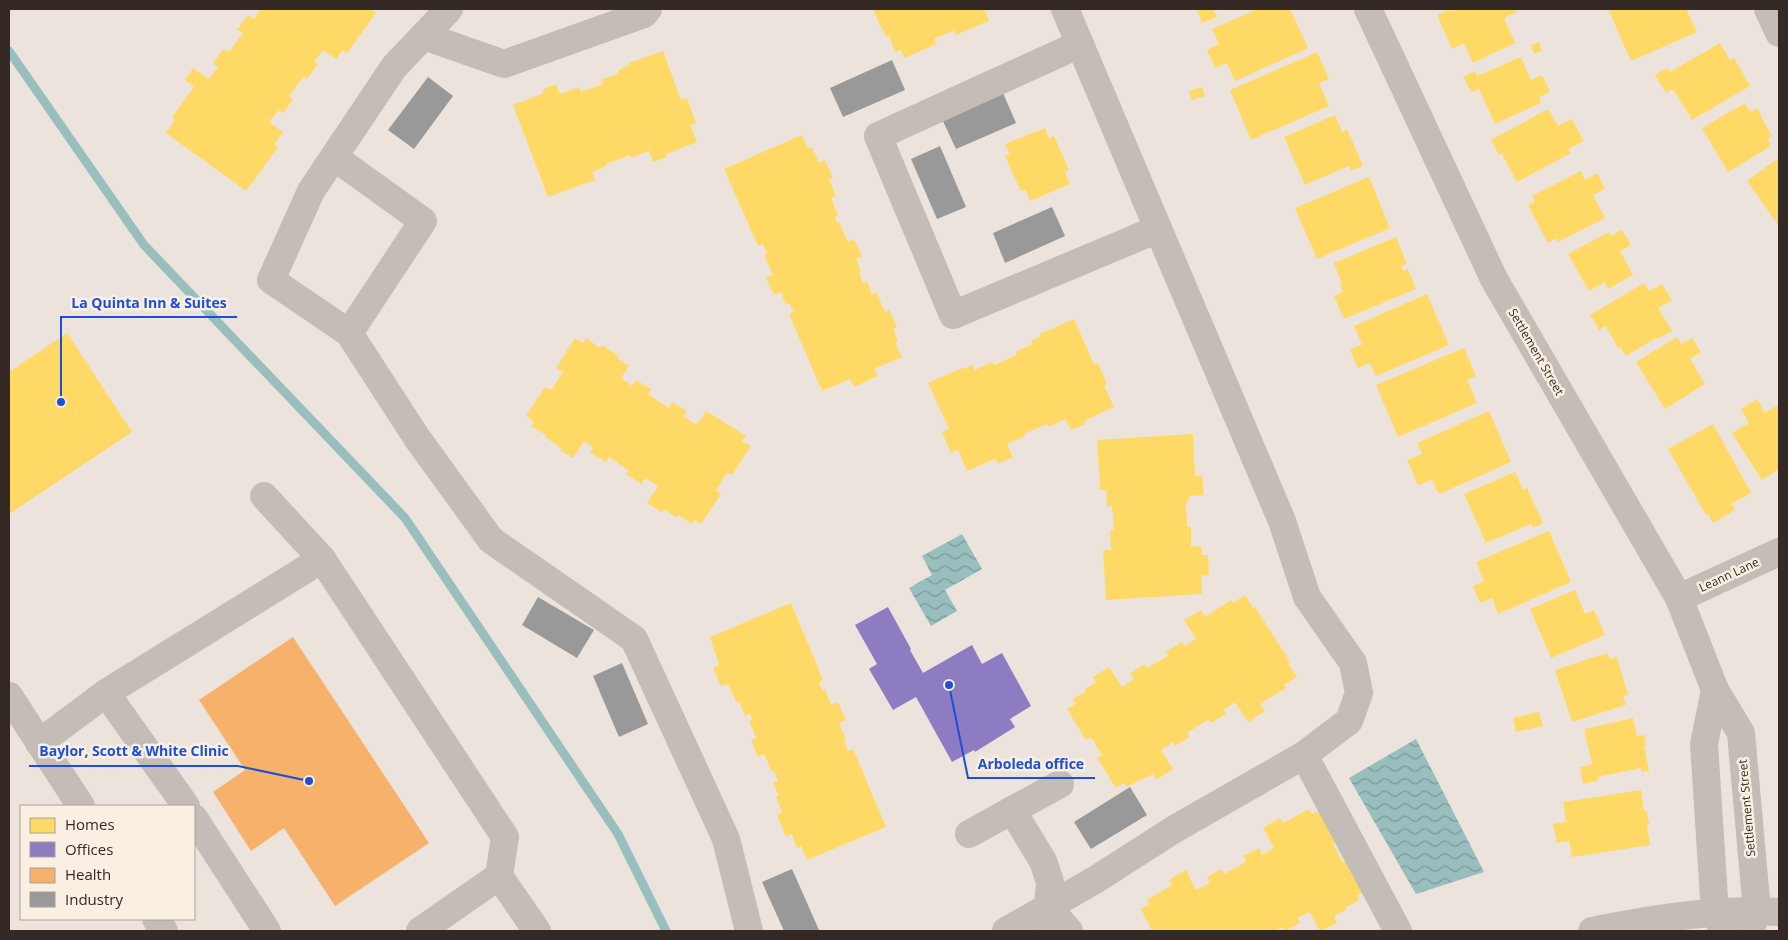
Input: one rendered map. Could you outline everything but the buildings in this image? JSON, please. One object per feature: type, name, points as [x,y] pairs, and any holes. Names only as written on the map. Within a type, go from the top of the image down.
[{"type":"street","points":[[449,9],[394,67],[311,191],[271,280],[349,333],[417,438],[491,540],[634,638],[726,840],[749,931]]},
{"type":"street","points":[[424,36],[504,64],[644,14],[648,9]]},
{"type":"street","points":[[1006,931],[1044,919],[1173,830],[1304,755],[1349,721],[1359,693],[1352,663],[1306,598],[1282,521],[1065,9]]},
{"type":"street","name":"Settlement Street","points":[[1368,9],[1494,279],[1679,598],[1715,690],[1741,733],[1762,918]]},
{"type":"street","points":[[1768,9],[1779,33]]},
{"type":"street","points":[[1080,44],[878,136],[952,315],[1158,228]]},
{"type":"street","points":[[334,157],[424,221],[349,333]]},
{"type":"street","points":[[264,496],[322,559],[505,837],[499,876],[537,931]]},
{"type":"street","name":"Leann Lane","points":[[1679,598],[1779,552]]},
{"type":"street","points":[[40,743],[106,693],[322,559]]},
{"type":"street","points":[[1715,690],[1704,744],[1719,922]]},
{"type":"street","points":[[106,693],[185,805]]},
{"type":"street","points":[[9,696],[80,805]]},
{"type":"street","points":[[1304,755],[1398,931]]},
{"type":"street","points":[[969,834],[1060,784]]},
{"type":"street","points":[[1012,810],[1042,861],[1050,882],[1044,919]]},
{"type":"street","points":[[195,820],[267,931]]},
{"type":"street","points":[[420,931],[499,876]]},
{"type":"street","points":[[1592,931],[1616,926],[1719,922],[1762,918]]},
{"type":"street","points":[[1044,919],[1069,931]]},
{"type":"street","points":[[157,920],[164,931]]},
{"type":"water","points":[[962,534],[982,569],[945,590],[957,611],[931,626],[909,588],[932,575],[922,556]]},
{"type":"water","points":[[1416,739],[1484,872],[1416,894],[1349,778]]},
{"type":"waterway","points":[[9,51],[144,245],[405,518],[618,834],[666,931]]},
{"type":"place","name":"La Quinta Inn & Suites","points":[[61,402]]},
{"type":"place","name":"Arboleda office","points":[[949,685]]},
{"type":"place","name":"Baylor, Scott & White Clinic","points":[[309,781]]}]
